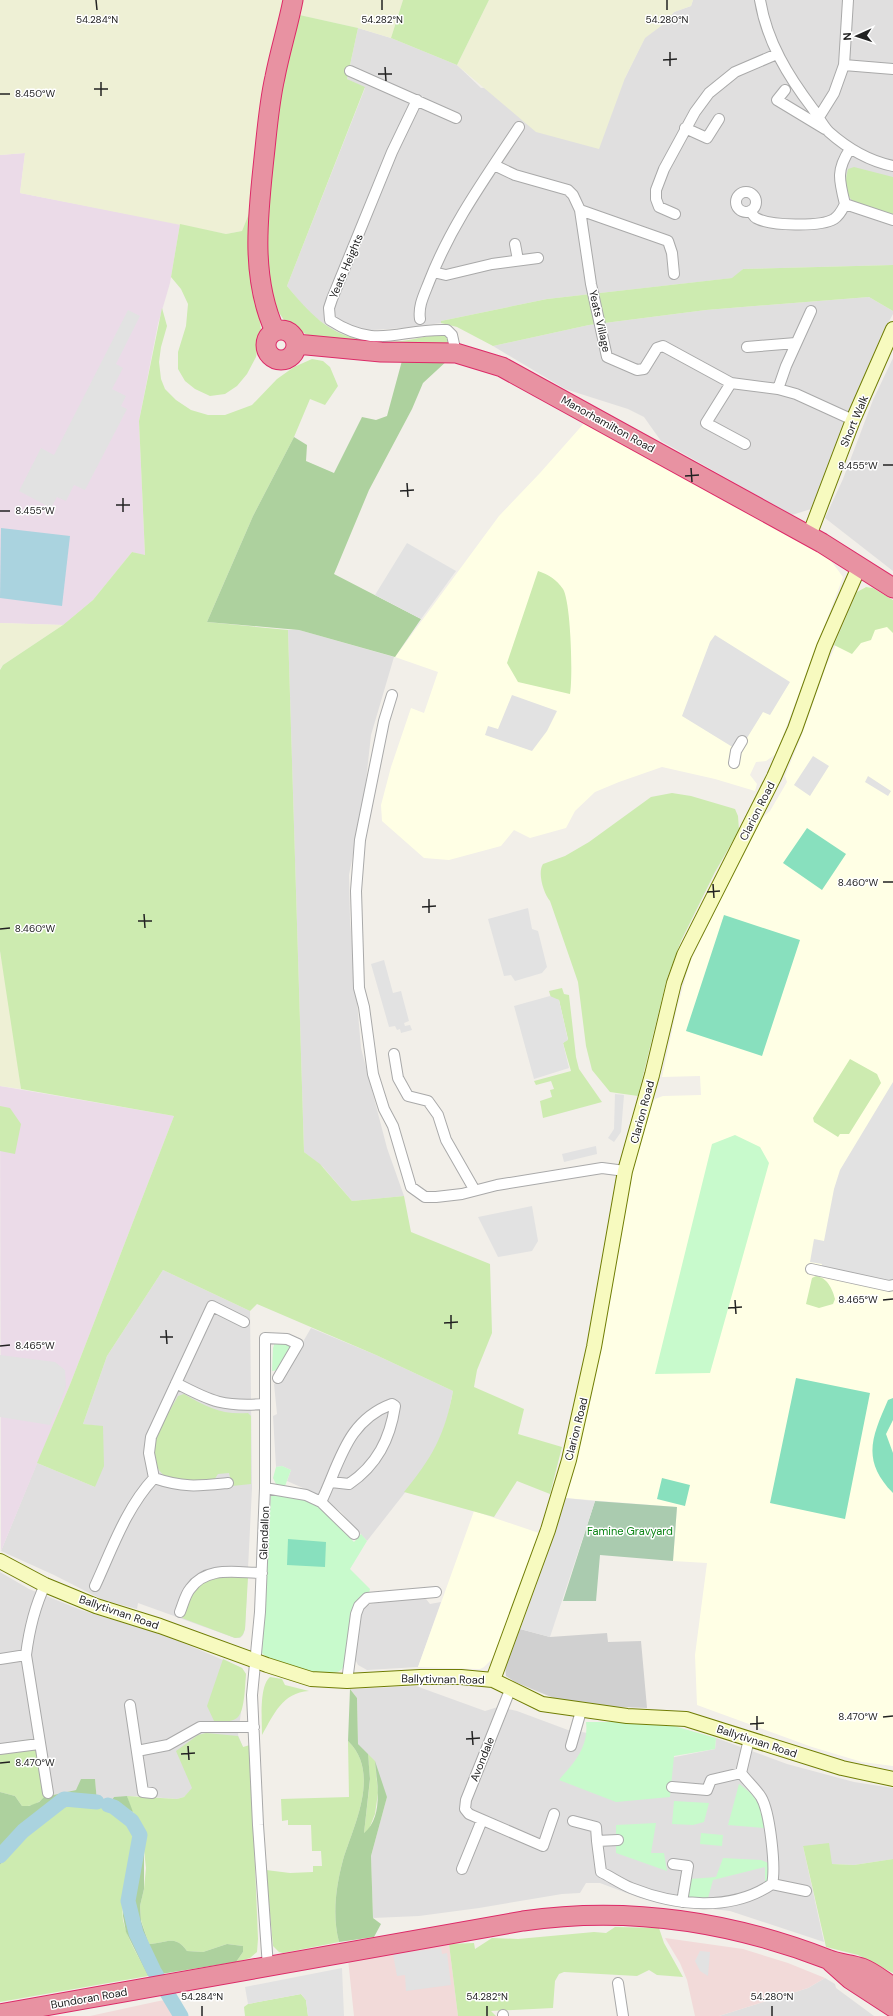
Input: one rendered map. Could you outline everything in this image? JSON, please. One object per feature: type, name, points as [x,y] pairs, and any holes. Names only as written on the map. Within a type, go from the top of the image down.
[{"type":"highway","points":[[275,331],[267,310],[262,284],[257,224],[271,100],[293,0]]},
{"type":"highway","points":[[284,330],[288,332],[292,335],[296,344],[293,353],[286,359],[276,359],[271,357],[266,349],[265,344],[268,336],[275,331],[284,330]]},
{"type":"highway","name":"Manorhamilton Road","points":[[296,344],[381,352],[456,353],[502,367],[809,536],[893,588]]},
{"type":"highway","name":"Bundoran Road","points":[[0,2014],[176,1984],[523,1921],[592,1914],[632,1915],[704,1923],[788,1944],[829,1960]]},
{"type":"highway","points":[[829,1960],[863,1968],[893,1987]]},
{"type":"highway","points":[[829,1960],[850,1979],[893,2007]]},
{"type":"street","points":[[760,0],[763,19],[777,54],[794,83],[828,131]]},
{"type":"street","points":[[819,117],[834,93],[844,65],[848,0]]},
{"type":"street","points":[[675,214],[659,207],[656,199],[656,190],[664,169],[685,128],[709,93],[735,72],[777,54]]},
{"type":"street","points":[[844,65],[893,69]]},
{"type":"street","points":[[350,71],[456,118]]},
{"type":"street","points":[[784,90],[777,100],[828,131],[850,149],[871,159],[893,166]]},
{"type":"street","name":"Yeats Heights","points":[[417,100],[392,152],[332,299],[329,316],[330,320],[343,329],[363,336],[395,336],[436,330],[447,330],[452,335],[456,353]]},
{"type":"street","points":[[685,128],[707,138],[719,119]]},
{"type":"street","points":[[420,319],[418,309],[433,272],[462,213],[519,126]]},
{"type":"street","points":[[750,211],[756,218],[770,223],[824,223],[833,219],[840,213],[845,204],[840,186],[839,170],[850,149]]},
{"type":"street","name":"Yeats Village","points":[[494,165],[514,175],[568,190],[573,195],[580,210],[594,296],[607,356],[637,370],[644,369],[657,348],[663,346],[731,383],[778,389],[796,394],[853,420]]},
{"type":"street","points":[[845,204],[893,220]]},
{"type":"street","points":[[580,210],[668,241],[672,253],[674,274]]},
{"type":"street","points":[[515,244],[518,260]]},
{"type":"street","points":[[433,272],[446,275],[518,260],[538,258]]},
{"type":"street","points":[[778,389],[796,343],[811,311]]},
{"type":"street","name":"Short Walk","points":[[809,536],[853,420],[893,329]]},
{"type":"street","points":[[747,347],[796,343]]},
{"type":"street","points":[[731,383],[706,423],[744,444]]},
{"type":"street","name":"Clarion Road","points":[[493,1680],[548,1530],[569,1460],[594,1347],[625,1171],[674,983],[684,955],[774,777],[795,728],[824,647],[860,567]]},
{"type":"street","points":[[392,695],[384,721],[360,840],[356,891],[359,988],[364,1007],[373,1074],[384,1109],[393,1126],[411,1187],[425,1196],[436,1197],[462,1194],[474,1189],[602,1168],[625,1171]]},
{"type":"street","points":[[734,762],[736,752],[742,741]]},
{"type":"street","points":[[394,1054],[398,1078],[408,1096],[428,1102],[438,1115],[446,1140],[474,1189]]},
{"type":"street","points":[[811,1269],[890,1286],[893,1285]]},
{"type":"street","points":[[154,1478],[149,1453],[152,1437],[212,1306],[244,1322]]},
{"type":"street","name":"Glendallon","points":[[268,1967],[264,1931],[252,1695],[262,1573],[265,1488],[265,1338],[288,1339],[298,1344],[278,1378]]},
{"type":"street","points":[[176,1383],[211,1400],[228,1405],[265,1404]]},
{"type":"street","points":[[321,1502],[348,1440],[361,1424],[382,1408],[392,1404],[395,1406],[390,1432],[383,1448],[371,1465],[349,1484],[331,1482]]},
{"type":"street","points":[[154,1478],[176,1485],[192,1486],[228,1483]]},
{"type":"street","points":[[95,1586],[130,1511],[140,1493],[154,1478]]},
{"type":"street","points":[[265,1488],[306,1495],[321,1502],[354,1534]]},
{"type":"street","name":"Ballytivnan Road","points":[[0,1561],[45,1585],[96,1606],[160,1626],[255,1661],[311,1679],[347,1681],[420,1677],[493,1680],[510,1690],[542,1704],[581,1711],[686,1720],[849,1770],[893,1779]]},
{"type":"street","points":[[180,1612],[189,1589],[205,1576],[222,1572],[262,1573]]},
{"type":"street","points":[[45,1585],[40,1595],[28,1639],[26,1655],[48,1793]]},
{"type":"street","points":[[347,1681],[356,1614],[359,1606],[367,1598],[436,1592]]},
{"type":"street","points":[[0,1659],[26,1655]]},
{"type":"street","name":"Avondale","points":[[510,1690],[466,1800],[465,1809],[469,1814],[543,1846],[554,1814]]},
{"type":"street","points":[[130,1705],[143,1792],[152,1793]]},
{"type":"street","points":[[571,1746],[581,1711]]},
{"type":"street","points":[[137,1751],[168,1745],[200,1727],[254,1727]]},
{"type":"street","points":[[741,1773],[749,1739]]},
{"type":"street","points":[[0,1749],[39,1744]]},
{"type":"street","points":[[672,1787],[707,1790],[711,1780],[741,1773]]},
{"type":"street","points":[[573,1821],[596,1827],[601,1872],[631,1888],[682,1902],[733,1902],[760,1893],[772,1884],[774,1874],[768,1824],[762,1798],[741,1773]]},
{"type":"street","points":[[462,1869],[482,1820]]},
{"type":"street","points":[[597,1841],[618,1840]]},
{"type":"street","points":[[673,1864],[688,1866],[682,1902]]},
{"type":"street","points":[[772,1884],[806,1891]]},
{"type":"street","points":[[618,1983],[623,2016]]},
{"type":"shaded area","points":[[0,0],[286,0],[254,201],[242,231],[226,234],[20,193],[25,153],[0,155]]},
{"type":"shaded area","points":[[298,0],[403,0],[391,38],[358,28],[295,14]]},
{"type":"shaded area","points":[[489,0],[693,0],[691,6],[674,12],[665,23],[645,38],[625,78],[599,149],[536,132],[457,65]]},
{"type":"shaded area","points":[[693,0],[893,0],[893,265],[743,269],[733,278],[547,299],[441,321],[441,323],[373,330],[368,342],[356,340],[331,329],[309,313],[287,286],[365,88],[347,79],[358,28],[391,38],[457,65],[481,88],[625,78],[645,37],[665,23],[674,12],[691,6]]},
{"type":"shaded area","points":[[25,153],[20,193],[180,224],[170,283],[158,324],[139,421],[145,556],[132,552],[93,600],[63,625],[0,623],[0,155]]},
{"type":"shaded area","points":[[869,297],[893,311],[893,314],[881,336],[811,509],[792,515],[661,441],[644,417],[628,409],[565,389],[493,346],[589,325],[706,310]]},
{"type":"shaded area","points":[[128,310],[140,316],[116,364],[123,368],[112,389],[126,396],[121,406],[127,409],[85,490],[74,485],[66,501],[57,497],[51,508],[19,491],[41,448],[54,455]]},
{"type":"shaded area","points":[[893,358],[893,571],[825,518],[843,479],[873,400]]},
{"type":"shaded area","points":[[586,421],[826,554],[843,577],[776,754],[766,761],[756,762],[750,775],[757,784],[755,791],[715,779],[662,767],[595,792],[575,811],[566,828],[530,838],[514,830],[501,846],[449,860],[424,858],[382,821],[381,805],[391,767],[411,708],[424,713],[438,672],[395,657],[499,516]]},
{"type":"shaded area","points":[[407,543],[456,571],[421,619],[375,595]]},
{"type":"shaded area","points":[[863,588],[873,588],[893,600],[893,1766],[862,1762],[812,1747],[697,1705],[695,1655],[707,1563],[673,1561],[677,1507],[565,1498],[593,1389],[591,1383],[632,1169],[645,1118],[655,1099],[663,1096],[701,1095],[700,1076],[662,1077],[677,1008],[690,962],[742,855],[763,817],[770,811],[787,782],[785,776],[801,737],[826,666]]},
{"type":"shaded area","points":[[0,623],[63,625],[3,665],[0,669]]},
{"type":"shaded area","points":[[288,630],[299,630],[394,657],[371,735],[364,799],[349,875],[350,920],[361,1048],[387,1148],[404,1196],[352,1201],[323,1167],[304,1152]]},
{"type":"shaded area","points":[[715,635],[790,682],[770,715],[763,712],[739,751],[682,716],[710,642]]},
{"type":"shaded area","points":[[512,695],[557,711],[547,731],[532,751],[485,735],[488,726],[498,729]]},
{"type":"shaded area","points":[[813,756],[829,766],[810,796],[794,785]]},
{"type":"shaded area","points":[[868,776],[891,791],[888,796],[865,782]]},
{"type":"shaded area","points":[[528,908],[532,929],[538,931],[547,967],[542,973],[515,981],[511,975],[504,976],[488,919]]},
{"type":"shaded area","points":[[0,951],[11,1015],[21,1089],[0,1086]]},
{"type":"shaded area","points":[[384,960],[393,993],[401,991],[409,1021],[404,1023],[405,1026],[410,1025],[412,1030],[401,1033],[400,1029],[397,1030],[395,1026],[389,1027],[371,964]]},
{"type":"shaded area","points":[[550,996],[559,1000],[568,1040],[563,1043],[569,1068],[534,1079],[514,1006]]},
{"type":"shaded area","points":[[893,1082],[893,1291],[820,1275],[822,1264],[810,1262],[814,1239],[824,1241],[834,1189],[840,1170]]},
{"type":"shaded area","points":[[0,1086],[174,1116],[71,1382],[1,1551]]},
{"type":"shaded area","points":[[615,1094],[624,1095],[621,1132],[614,1142],[608,1138],[614,1129]]},
{"type":"shaded area","points":[[596,1146],[597,1154],[564,1162],[562,1154]]},
{"type":"shaded area","points":[[532,1206],[538,1241],[532,1251],[498,1257],[478,1217]]},
{"type":"shaded area","points":[[163,1270],[250,1311],[252,1488],[245,1629],[240,1638],[235,1638],[138,1603],[137,1609],[103,1600],[54,1575],[1,1551],[37,1463],[95,1487],[103,1427],[83,1424],[107,1356]]},
{"type":"shaded area","points":[[311,1328],[376,1355],[453,1391],[448,1415],[440,1441],[425,1467],[367,1541],[340,1511],[312,1492],[287,1481],[291,1470],[282,1466],[276,1467],[273,1416],[277,1414],[274,1384],[279,1383]]},
{"type":"shaded area","points":[[0,1355],[55,1362],[65,1370],[66,1386],[59,1407],[50,1425],[0,1417]]},
{"type":"shaded area","points":[[565,1498],[595,1501],[550,1637],[520,1629],[553,1538]]},
{"type":"shaded area","points":[[474,1511],[539,1533],[502,1639],[492,1659],[480,1669],[418,1667]]},
{"type":"shaded area","points":[[0,1572],[29,1589],[81,1610],[167,1636],[242,1668],[246,1674],[238,1735],[243,1747],[198,1783],[184,1797],[177,1799],[137,1796],[114,1797],[108,1805],[97,1802],[95,1779],[76,1790],[44,1797],[37,1752],[0,1744]]},
{"type":"shaded area","points":[[420,1598],[426,1599],[430,1604],[441,1602],[418,1667],[367,1670],[358,1665],[355,1659],[361,1615],[364,1609],[368,1605],[375,1603]]},
{"type":"shaded area","points":[[520,1629],[550,1637],[607,1633],[608,1642],[641,1641],[647,1708],[600,1706],[556,1699],[515,1682],[506,1676],[505,1665]]},
{"type":"shaded area","points":[[416,1686],[485,1711],[498,1707],[517,1711],[568,1730],[588,1733],[580,1756],[560,1780],[715,1749],[716,1738],[787,1764],[854,1782],[893,1788],[893,1859],[854,1865],[832,1864],[803,1846],[824,1942],[730,1911],[669,1904],[640,1898],[600,1883],[586,1883],[580,1893],[562,1894],[479,1908],[419,1916],[373,1918],[371,1856],[387,1797],[358,1744],[357,1698],[350,1689]]},
{"type":"shaded area","points":[[665,1938],[743,1949],[788,1963],[825,1978],[808,1988],[719,2016],[695,2016],[687,1980],[680,1963]]},
{"type":"shaded area","points":[[449,1944],[458,2016],[354,2016],[348,1959]]},
{"type":"shaded area","points":[[441,1948],[442,1954],[447,1953],[451,1985],[406,1991],[405,1975],[397,1976],[393,1954]]},
{"type":"shaded area","points":[[700,1951],[710,1952],[708,1976],[700,1971],[695,1961]]},
{"type":"shaded area","points":[[342,1968],[344,2016],[308,2016],[306,2000],[301,1994],[248,2004],[245,1987]]},
{"type":"shaded area","points":[[825,1978],[835,1984],[836,1988],[874,2016],[719,2016],[808,1988]]},
{"type":"shaded area","points":[[165,2000],[174,2016],[90,2016],[159,2001]]},
{"type":"green space","points":[[403,0],[489,0],[457,65],[391,38]]},
{"type":"green space","points":[[295,14],[358,28],[347,79],[365,87],[287,286],[323,323],[349,337],[382,342],[447,336],[448,341],[444,347],[382,346],[308,335],[288,326],[276,308],[268,284],[264,253],[274,120]]},
{"type":"green space","points":[[854,167],[893,177],[893,215],[861,205],[851,199],[848,195],[846,187],[846,177],[848,169]]},
{"type":"green space","points":[[254,201],[250,258],[261,329],[256,357],[247,374],[237,386],[225,394],[210,396],[195,389],[185,381],[178,369],[178,352],[186,326],[188,304],[181,289],[171,277],[180,224],[226,234],[242,231]]},
{"type":"green space","points":[[893,265],[893,311],[869,297],[706,310],[589,325],[493,346],[457,327],[441,323],[441,321],[547,299],[732,278],[743,269]]},
{"type":"green space","points":[[162,308],[167,326],[161,347],[159,362],[161,379],[165,389],[176,400],[191,410],[208,415],[225,415],[252,405],[277,379],[294,367],[312,359],[323,361],[330,367],[338,386],[325,405],[310,399],[294,437],[253,516],[207,622],[288,630],[304,1152],[320,1164],[352,1201],[404,1196],[411,1232],[490,1264],[492,1333],[477,1370],[474,1387],[524,1409],[518,1434],[562,1447],[550,1494],[517,1481],[494,1517],[404,1492],[430,1457],[436,1445],[446,1421],[453,1391],[376,1355],[257,1304],[250,1311],[163,1270],[107,1356],[83,1424],[103,1426],[104,1466],[95,1487],[37,1463],[71,1382],[174,1116],[21,1089],[0,951],[0,670],[3,665],[63,625],[93,600],[132,552],[145,555],[139,421]]},
{"type":"green space","points":[[403,357],[449,359],[423,383],[412,409],[369,490],[334,574],[421,619],[395,657],[299,630],[207,622],[253,516],[294,437],[307,445],[306,461],[334,473],[362,417],[376,420],[387,416]]},
{"type":"green space","points":[[538,571],[555,580],[563,589],[566,597],[571,640],[570,694],[518,682],[507,663]]},
{"type":"green space","points":[[866,587],[873,588],[893,600],[893,633],[887,627],[875,630],[871,640],[861,643],[852,654],[834,645],[857,592]]},
{"type":"green space","points":[[672,793],[691,796],[735,809],[738,816],[739,830],[715,872],[681,941],[667,978],[638,1096],[610,1092],[592,1070],[586,1046],[578,982],[550,901],[544,889],[541,878],[541,868],[543,864],[565,856],[589,842],[651,797]]},
{"type":"green space","points":[[807,828],[846,854],[822,890],[783,863]]},
{"type":"green space","points":[[724,915],[800,940],[762,1056],[686,1031]]},
{"type":"green space","points":[[562,988],[564,994],[569,995],[576,1057],[579,1069],[602,1102],[543,1118],[540,1101],[552,1097],[550,1090],[554,1089],[551,1081],[536,1085],[534,1081],[571,1071],[563,1043],[568,1039],[559,1000],[551,998],[549,991]]},
{"type":"green space","points":[[850,1059],[877,1074],[881,1083],[849,1134],[840,1134],[838,1137],[814,1122],[813,1118]]},
{"type":"green space","points":[[0,1106],[10,1108],[21,1124],[15,1154],[0,1151]]},
{"type":"green space","points":[[735,1135],[760,1147],[769,1163],[710,1373],[655,1374],[712,1144]]},
{"type":"green space","points":[[816,1276],[820,1277],[829,1284],[835,1299],[833,1304],[819,1308],[806,1304],[812,1278]]},
{"type":"green space","points":[[283,1341],[294,1348],[279,1370],[272,1371],[273,1348],[275,1342]]},
{"type":"green space","points":[[796,1378],[870,1393],[845,1519],[770,1503]]},
{"type":"green space","points":[[184,1394],[214,1409],[230,1413],[248,1413],[251,1416],[251,1484],[232,1486],[229,1473],[218,1474],[214,1480],[191,1482],[176,1481],[169,1479],[159,1470],[154,1458],[154,1443],[161,1425],[178,1396]]},
{"type":"green space","points":[[893,1398],[893,1420],[886,1434],[893,1453],[893,1493],[876,1470],[872,1448],[882,1413],[888,1400]]},
{"type":"green space","points":[[282,1466],[291,1470],[285,1486],[276,1484],[273,1478],[276,1467]]},
{"type":"green space","points":[[662,1478],[690,1485],[685,1506],[657,1499]]},
{"type":"green space","points":[[271,1494],[293,1497],[315,1503],[354,1542],[361,1534],[367,1541],[350,1569],[370,1589],[369,1593],[359,1598],[354,1607],[347,1661],[340,1671],[320,1673],[298,1669],[276,1662],[262,1653]]},
{"type":"green space","name":"Famine Gravyard","points":[[595,1501],[677,1507],[673,1561],[600,1555],[596,1601],[563,1601]]},
{"type":"green space","points":[[288,1539],[326,1542],[325,1567],[287,1565]]},
{"type":"green space","points":[[227,1575],[248,1577],[245,1629],[242,1636],[237,1638],[182,1618],[192,1594],[197,1588],[208,1580]]},
{"type":"green space","points":[[223,1659],[242,1668],[246,1674],[245,1690],[242,1709],[236,1719],[214,1721],[207,1706]]},
{"type":"green space","points":[[270,1677],[282,1679],[285,1685],[309,1691],[292,1696],[285,1700],[275,1712],[262,1735],[263,1695],[266,1681]]},
{"type":"green space","points":[[350,1689],[357,1698],[358,1744],[368,1754],[370,1779],[364,1833],[370,1826],[377,1809],[378,1789],[375,1761],[387,1797],[371,1856],[373,1918],[381,1924],[374,1937],[339,1942],[335,1911],[338,1880],[358,1815],[364,1783],[363,1768],[358,1754],[348,1741]]},
{"type":"green space","points":[[586,1722],[660,1722],[716,1738],[715,1749],[674,1756],[670,1797],[616,1802],[559,1780],[575,1761],[583,1747]]},
{"type":"green space","points":[[206,1733],[238,1736],[243,1747],[250,1745],[258,1939],[257,1952],[250,1958],[236,1962],[243,1952],[243,1946],[227,1944],[203,1952],[187,1951],[183,1946],[174,1941],[149,1944],[141,1920],[140,1906],[144,1889],[146,1868],[141,1825],[131,1809],[127,1796],[177,1799],[184,1797],[192,1788],[176,1751],[198,1735]]},
{"type":"green space","points":[[32,1739],[37,1752],[44,1797],[39,1802],[28,1806],[22,1806],[15,1796],[0,1792],[0,1744]]},
{"type":"green space","points":[[348,1741],[358,1754],[363,1768],[364,1783],[358,1815],[338,1880],[335,1911],[339,1942],[283,1953],[279,1952],[273,1946],[266,1870],[290,1873],[313,1872],[313,1866],[322,1866],[321,1851],[312,1851],[311,1825],[288,1825],[288,1820],[282,1821],[281,1799],[349,1797]]},
{"type":"green space","points":[[368,1754],[375,1761],[378,1793],[375,1814],[369,1829],[364,1833],[370,1780]]},
{"type":"green space","points":[[81,1779],[95,1779],[97,1802],[62,1808],[38,1819],[14,1846],[0,1865],[0,1792],[15,1796],[22,1806],[29,1806],[39,1802],[44,1797],[76,1790]]},
{"type":"green space","points":[[739,1784],[745,1788],[758,1802],[764,1828],[728,1825]]},
{"type":"green space","points":[[127,1796],[133,1812],[110,1803],[114,1797]]},
{"type":"green space","points":[[674,1801],[709,1803],[704,1822],[693,1825],[672,1824]]},
{"type":"green space","points":[[97,1802],[114,1811],[125,1821],[131,1830],[133,1852],[124,1896],[123,1920],[131,1942],[148,1976],[0,2002],[0,1865],[14,1846],[38,1819],[62,1808]]},
{"type":"green space","points":[[656,1823],[651,1853],[664,1853],[667,1871],[616,1853],[616,1825]]},
{"type":"green space","points":[[701,1833],[723,1835],[722,1846],[700,1844]]},
{"type":"green space","points":[[829,1843],[832,1864],[854,1865],[893,1859],[893,1973],[858,1955],[826,1947],[803,1846]]},
{"type":"green space","points":[[144,1850],[144,1889],[140,1906],[141,1921],[149,1944],[174,1941],[183,1946],[187,1951],[203,1952],[227,1944],[243,1946],[243,1952],[236,1962],[148,1976],[126,1932],[123,1916],[124,1902],[134,1889],[140,1854]]},
{"type":"green space","points":[[723,1858],[761,1860],[771,1864],[768,1881],[765,1883],[765,1867],[713,1880],[708,1898],[690,1899],[687,1897],[690,1879],[716,1877]]},
{"type":"green space","points":[[615,1927],[659,1928],[664,1943],[683,1977],[657,1975],[649,1970],[637,1976],[564,1972],[559,1974],[555,1981],[553,2008],[491,2011],[496,2016],[458,2016],[449,1944],[474,1943],[475,1949],[492,1938],[518,1939],[594,1932],[606,1933]]},
{"type":"green space","points":[[301,1994],[306,2000],[308,2016],[245,2016],[244,2007],[248,2004]]},
{"type":"water","points":[[1,528],[70,536],[62,606],[0,598]]},
{"type":"waterway","points":[[0,1856],[23,1831],[64,1799],[97,1802]]},
{"type":"waterway","points":[[97,1802],[108,1805]]},
{"type":"waterway","points":[[108,1805],[114,1807],[132,1821],[140,1835],[128,1901],[136,1933],[154,1971],[181,2016]]}]
